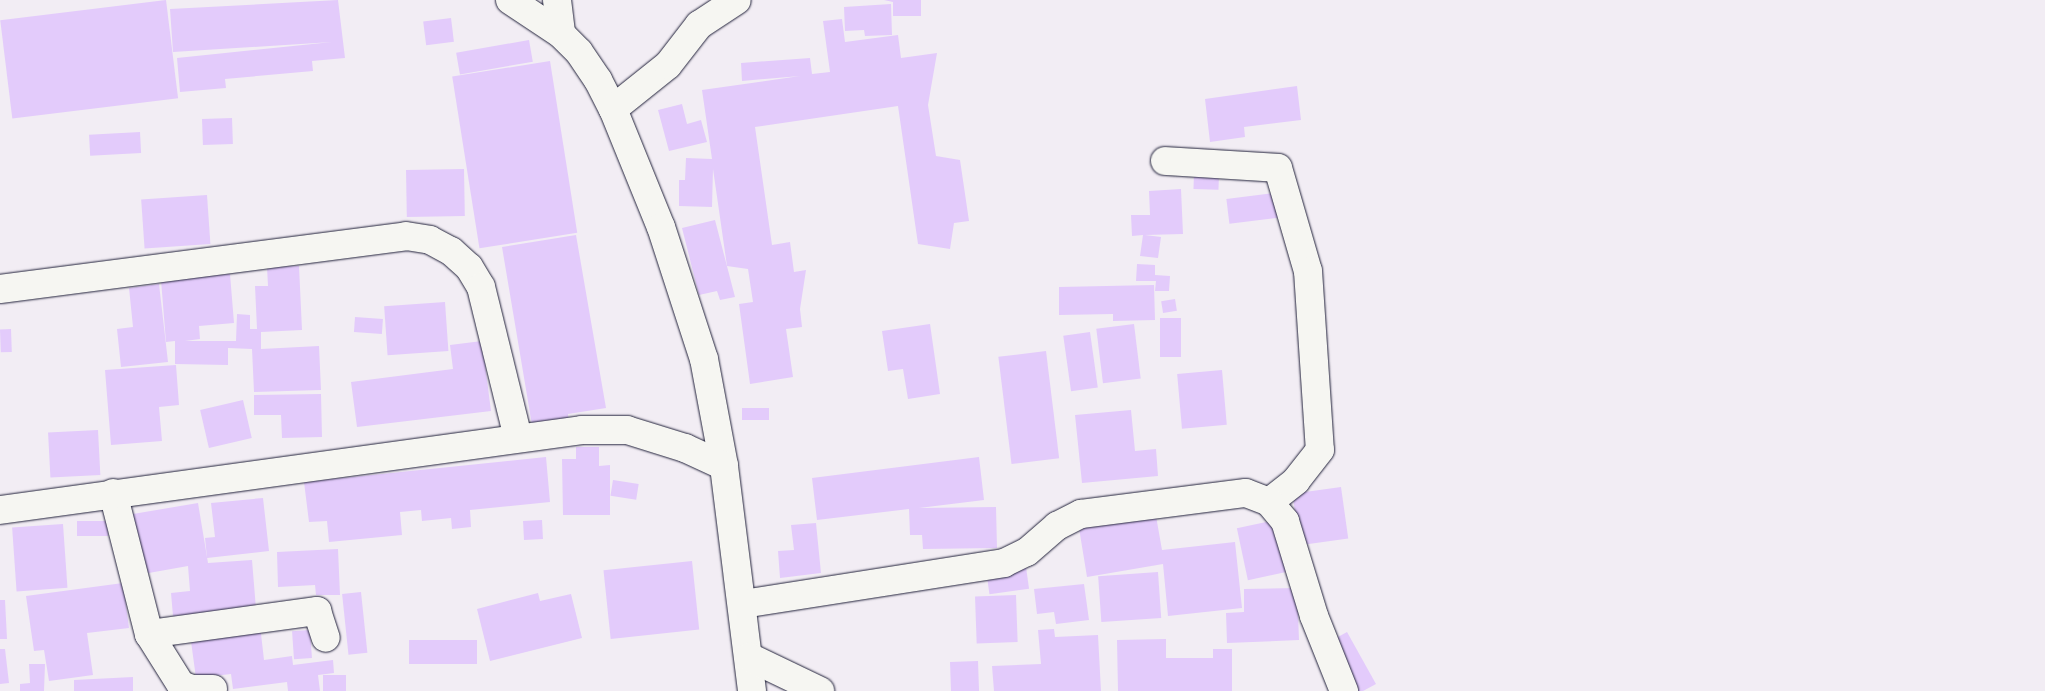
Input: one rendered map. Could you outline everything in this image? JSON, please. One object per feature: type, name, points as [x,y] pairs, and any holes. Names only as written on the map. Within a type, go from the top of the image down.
[{"type":"street","points":[[510,0],[561,34],[579,52],[613,109],[661,227],[704,359],[724,466],[743,604],[752,691]]},
{"type":"street","points":[[557,0],[561,34]]},
{"type":"street","points":[[613,109],[668,65],[700,25],[737,0]]},
{"type":"street","points":[[1166,161],[1278,168],[1308,271],[1320,450],[1296,481],[1269,502]]},
{"type":"street","points":[[0,289],[406,236],[430,240],[451,251],[469,267],[481,287],[518,438]]},
{"type":"street","points":[[0,510],[582,430],[627,430],[685,448],[724,466]]},
{"type":"street","points":[[113,493],[149,634],[181,685],[192,689],[212,689]]},
{"type":"street","points":[[743,604],[1004,563],[1027,552],[1068,519],[1095,511],[1246,493],[1269,502],[1285,521],[1311,607],[1344,691]]},
{"type":"street","points":[[149,634],[317,611],[326,638]]},
{"type":"street","points":[[749,657],[820,691]]},
{"type":"building","points":[[166,0],[178,98],[12,119],[0,20]]},
{"type":"building","points":[[338,0],[345,58],[312,61],[313,71],[225,79],[226,88],[180,92],[177,58],[332,42],[173,52],[170,9]]},
{"type":"building","points":[[884,0],[921,0],[921,16],[893,16],[893,2]]},
{"type":"building","points":[[891,4],[892,35],[865,36],[864,30],[845,31],[844,7]]},
{"type":"building","points":[[451,18],[454,42],[426,45],[423,21]]},
{"type":"building","points":[[842,19],[845,42],[898,35],[901,58],[937,53],[928,105],[936,156],[960,160],[969,221],[954,223],[950,249],[918,244],[898,106],[755,127],[772,245],[790,242],[794,272],[806,270],[800,309],[802,327],[786,329],[793,377],[750,384],[739,304],[753,302],[748,269],[727,266],[713,169],[712,207],[679,206],[679,180],[685,180],[686,158],[712,159],[702,90],[800,76],[742,81],[741,63],[810,58],[812,74],[830,72],[823,21]]},
{"type":"building","points":[[529,40],[533,62],[460,75],[456,53]]},
{"type":"building","points":[[550,61],[577,233],[479,248],[452,76]]},
{"type":"building","points":[[1297,86],[1301,120],[1244,127],[1245,137],[1210,142],[1205,99]]},
{"type":"building","points":[[682,104],[687,124],[701,120],[707,142],[669,151],[658,110]]},
{"type":"building","points":[[232,118],[233,144],[203,145],[202,119]]},
{"type":"building","points":[[140,132],[141,153],[90,156],[89,135]]},
{"type":"building","points":[[464,169],[465,216],[407,217],[406,170]]},
{"type":"building","points":[[1194,174],[1219,175],[1218,190],[1193,189]]},
{"type":"building","points":[[1181,189],[1183,234],[1145,235],[1161,237],[1158,258],[1140,256],[1143,235],[1132,236],[1131,215],[1150,215],[1149,191]]},
{"type":"building","points":[[1275,193],[1278,218],[1229,224],[1226,199]]},
{"type":"building","points":[[207,195],[210,244],[145,248],[141,200]]},
{"type":"building","points":[[715,220],[735,297],[720,300],[717,291],[699,295],[682,228]]},
{"type":"building","points":[[576,235],[606,408],[568,414],[569,424],[533,431],[502,247]]},
{"type":"building","points":[[1137,264],[1155,265],[1155,275],[1170,276],[1169,291],[1155,291],[1156,281],[1136,281]]},
{"type":"building","points":[[299,266],[302,330],[261,332],[261,349],[319,346],[321,390],[254,392],[252,349],[228,348],[228,365],[175,364],[175,341],[166,342],[161,280],[230,274],[234,323],[199,326],[200,339],[185,341],[236,341],[237,314],[250,315],[250,329],[257,329],[255,286],[268,286],[267,267]]},
{"type":"building","points":[[159,284],[168,362],[121,367],[117,329],[133,327],[129,288]]},
{"type":"building","points":[[1154,285],[1155,320],[1113,321],[1113,314],[1059,315],[1059,287]]},
{"type":"building","points":[[1175,299],[1177,311],[1163,313],[1161,301]]},
{"type":"building","points":[[445,302],[448,351],[388,355],[384,306]]},
{"type":"building","points":[[355,317],[383,319],[382,334],[354,332]]},
{"type":"building","points":[[1160,318],[1181,318],[1181,357],[1160,357]]},
{"type":"building","points":[[930,324],[940,394],[908,399],[903,369],[888,371],[882,331]]},
{"type":"building","points":[[1134,324],[1141,379],[1103,383],[1096,329]]},
{"type":"building","points":[[0,329],[11,329],[12,352],[1,352]]},
{"type":"building","points":[[1090,332],[1098,387],[1071,391],[1063,336]]},
{"type":"building","points":[[482,341],[491,411],[357,427],[351,382],[453,369],[450,345]]},
{"type":"building","points":[[1046,351],[1059,458],[1012,464],[998,357]]},
{"type":"building","points":[[176,365],[179,405],[159,407],[162,441],[111,445],[105,370]]},
{"type":"building","points":[[1222,370],[1227,425],[1182,429],[1177,374]]},
{"type":"building","points":[[321,394],[322,437],[282,438],[281,415],[254,415],[254,395]]},
{"type":"building","points":[[243,400],[252,438],[209,448],[200,410]]},
{"type":"building","points":[[742,408],[769,408],[769,420],[742,420]]},
{"type":"building","points":[[1131,410],[1135,451],[1156,449],[1158,476],[1082,483],[1075,415]]},
{"type":"building","points":[[98,430],[100,475],[50,478],[48,433]]},
{"type":"building","points":[[576,447],[599,447],[599,466],[610,465],[610,515],[563,515],[562,459],[576,459]]},
{"type":"building","points":[[546,457],[550,502],[470,510],[471,527],[452,529],[451,518],[422,521],[421,510],[400,512],[402,535],[329,542],[327,521],[309,522],[304,482]]},
{"type":"building","points":[[979,457],[984,500],[919,508],[996,507],[997,548],[923,549],[922,535],[910,535],[909,509],[817,520],[812,478]]},
{"type":"building","points":[[613,480],[639,484],[636,500],[610,496]]},
{"type":"building","points":[[1341,487],[1348,538],[1300,545],[1292,494]]},
{"type":"building","points":[[263,498],[269,551],[207,558],[205,538],[215,537],[211,503]]},
{"type":"building","points":[[198,503],[208,563],[252,560],[256,609],[173,616],[171,593],[190,591],[188,566],[143,574],[133,514]]},
{"type":"building","points":[[1156,516],[1162,550],[1235,542],[1242,608],[1168,616],[1163,564],[1087,577],[1079,528]]},
{"type":"building","points":[[542,520],[543,539],[524,540],[523,521]]},
{"type":"building","points":[[1276,520],[1287,572],[1248,580],[1237,528]]},
{"type":"building","points":[[77,521],[108,521],[108,536],[77,536]]},
{"type":"building","points":[[816,523],[821,573],[780,578],[778,551],[794,550],[791,525]]},
{"type":"building","points":[[63,524],[67,588],[17,591],[12,528]]},
{"type":"building","points":[[338,549],[340,595],[316,595],[315,585],[278,587],[277,552]]},
{"type":"building","points":[[692,561],[699,630],[611,639],[603,570]]},
{"type":"building","points":[[1026,567],[1029,589],[989,594],[986,573]]},
{"type":"building","points":[[1158,572],[1161,618],[1101,622],[1098,576]]},
{"type":"building","points":[[123,583],[129,628],[87,633],[93,675],[49,681],[44,650],[34,651],[26,596]]},
{"type":"building","points":[[1084,584],[1089,620],[1056,624],[1054,612],[1037,614],[1034,589]]},
{"type":"building","points":[[1297,588],[1299,640],[1227,643],[1226,613],[1244,612],[1244,589]]},
{"type":"building","points":[[361,592],[367,653],[348,655],[342,594]]},
{"type":"building","points":[[538,593],[540,601],[571,594],[582,638],[490,661],[477,609]]},
{"type":"building","points":[[1016,595],[1018,642],[977,643],[975,596]]},
{"type":"building","points":[[0,600],[5,600],[7,639],[0,639]]},
{"type":"building","points":[[260,625],[264,660],[292,656],[293,665],[333,660],[334,673],[318,675],[320,691],[288,691],[287,682],[233,689],[231,674],[196,678],[190,634]]},
{"type":"building","points":[[1054,629],[1055,637],[1098,635],[1101,691],[994,691],[992,666],[1041,664],[1038,630]]},
{"type":"building","points":[[310,630],[312,658],[294,659],[292,631]]},
{"type":"building","points":[[1347,632],[1376,684],[1363,691],[1357,691],[1329,642]]},
{"type":"building","points":[[1166,639],[1166,658],[1213,658],[1213,649],[1232,649],[1232,691],[1118,691],[1117,640]]},
{"type":"building","points":[[409,640],[477,640],[477,664],[409,664]]},
{"type":"building","points":[[0,649],[5,649],[9,683],[0,684]]},
{"type":"building","points":[[978,661],[979,691],[951,691],[950,662]]},
{"type":"building","points":[[29,664],[45,664],[44,691],[20,691],[20,684],[30,683]]},
{"type":"building","points":[[323,675],[346,675],[346,691],[323,691]]},
{"type":"building","points":[[133,677],[133,691],[74,691],[74,680]]}]
